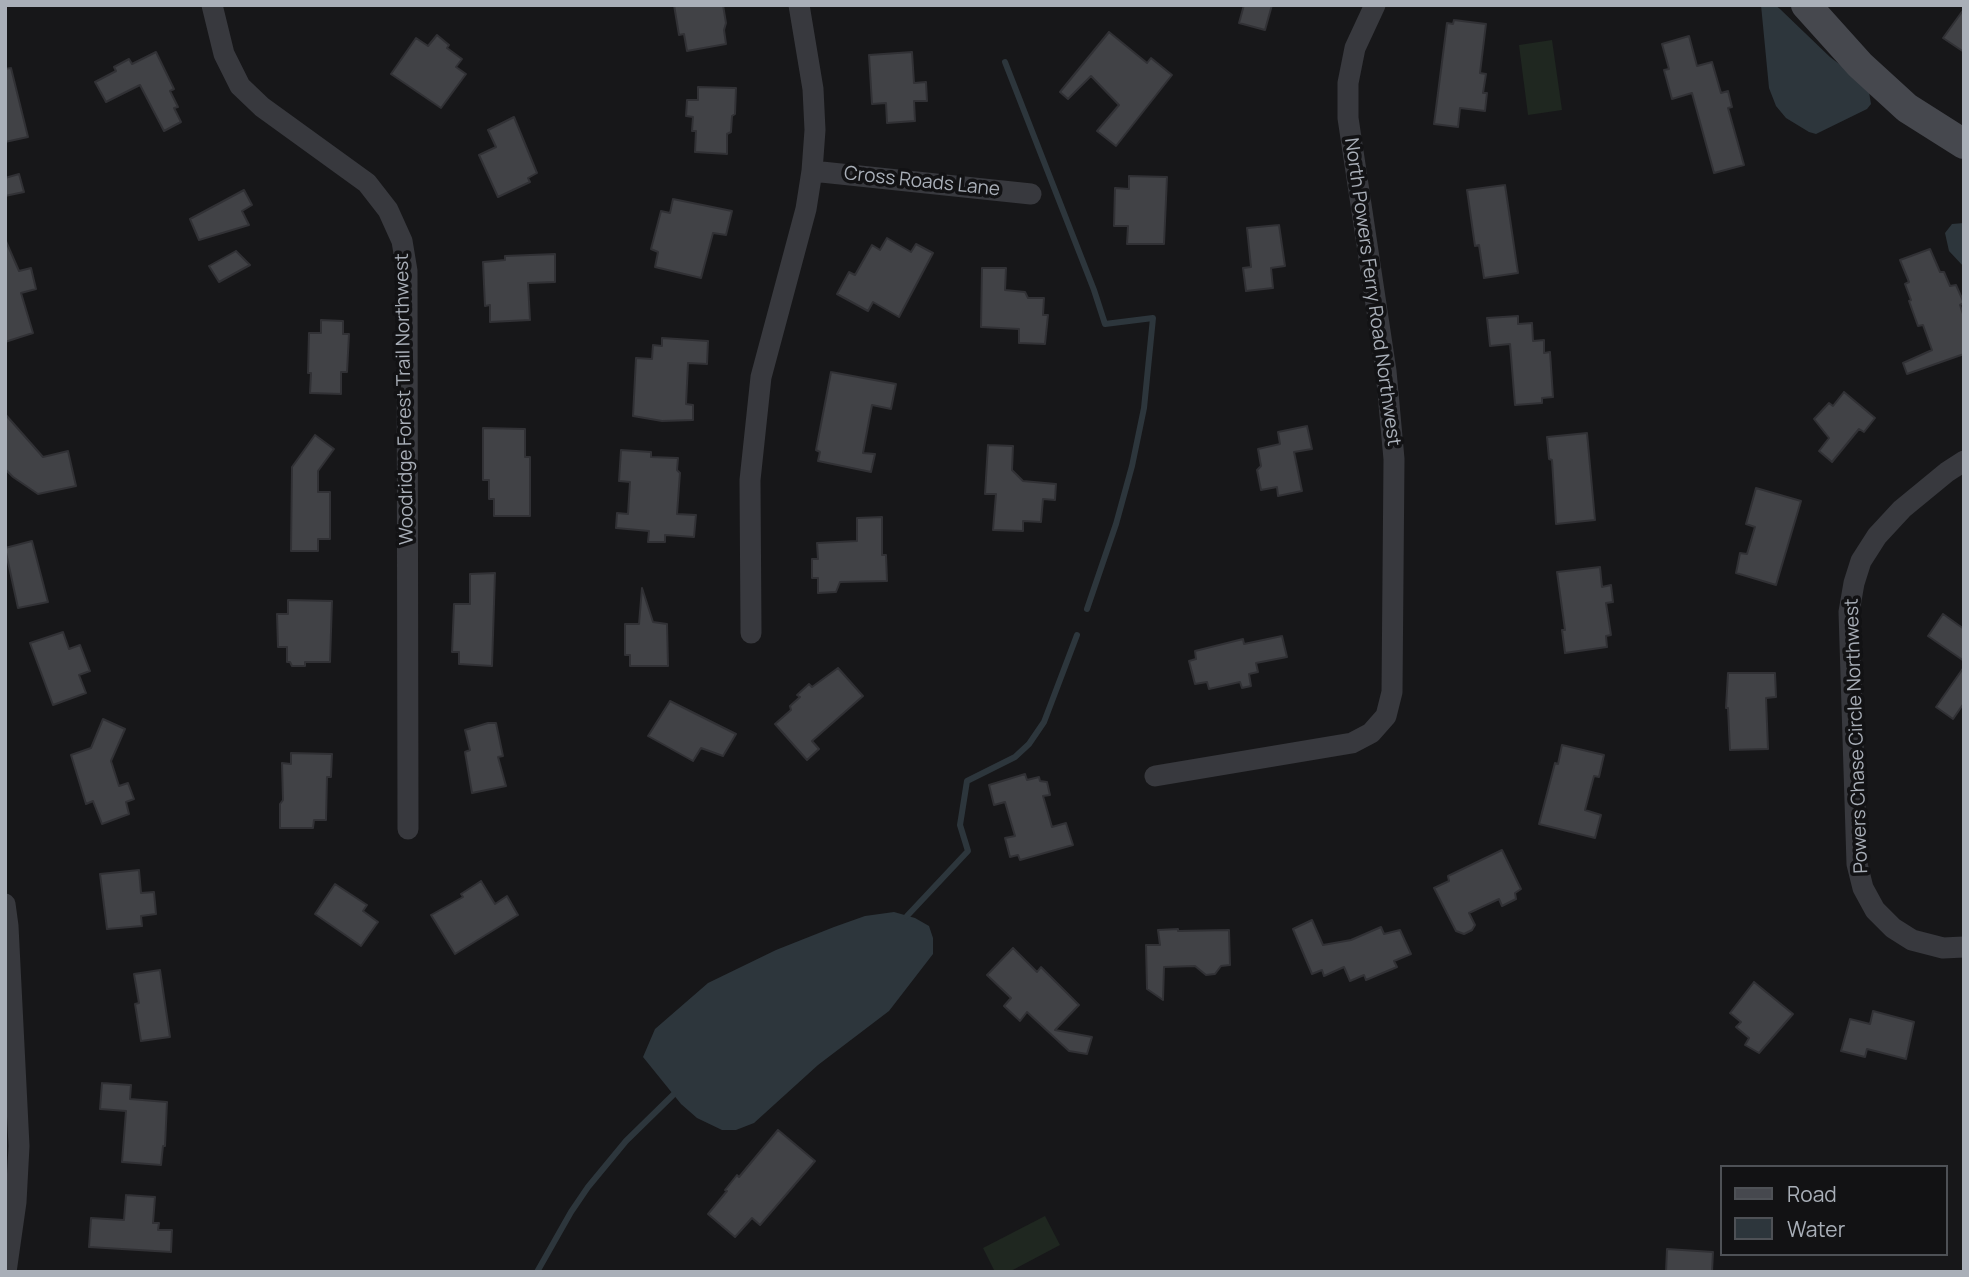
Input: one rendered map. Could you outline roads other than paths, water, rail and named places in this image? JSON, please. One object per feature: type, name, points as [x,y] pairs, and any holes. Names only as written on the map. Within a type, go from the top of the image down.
[{"type":"street","name":"Woodridge Forest Trail Northwest","points":[[212,5],[224,54],[240,86],[262,107],[367,183],[388,210],[402,241],[407,271],[408,829]]},
{"type":"street","points":[[751,633],[750,480],[761,377],[806,209],[812,171],[815,130],[813,89],[799,5]]},
{"type":"street","name":"North Powers Ferry Road Northwest","points":[[1155,776],[1352,743],[1371,733],[1386,716],[1392,692],[1394,460],[1386,371],[1348,118],[1348,83],[1355,48],[1375,5]]},
{"type":"street","points":[[1806,5],[1860,65],[1907,108],[1964,144]]},
{"type":"street","name":"Cross Roads Lane","points":[[812,171],[1031,194]]},
{"type":"street","name":"Powers Chase Circle Northwest","points":[[1964,461],[1902,509],[1877,536],[1857,572],[1849,612],[1857,864],[1863,888],[1875,910],[1892,928],[1912,940],[1942,948],[1964,947]]},
{"type":"street","points":[[5,904],[9,1020],[19,1146],[16,1202],[6,1272]]},
{"type":"water","points":[[1761,5],[1775,5],[1830,57],[1868,86],[1871,104],[1867,109],[1816,134],[1786,118],[1776,106],[1769,88]]},
{"type":"water","points":[[1964,223],[1964,267],[1949,251],[1945,233],[1952,224]]},
{"type":"water","points":[[894,912],[915,918],[929,926],[933,938],[933,954],[889,1011],[818,1065],[754,1123],[736,1130],[722,1130],[697,1118],[681,1104],[643,1057],[655,1029],[708,983],[776,950],[834,927],[865,916]]},
{"type":"waterway","points":[[1005,62],[1105,324],[1153,318],[1144,408],[1132,466],[1116,524],[1087,609]]},
{"type":"waterway","points":[[907,916],[968,851],[960,825],[967,781],[1015,757],[1029,744],[1044,722],[1077,635]]},
{"type":"waterway","points":[[537,1272],[588,1187],[626,1141],[674,1094]]}]
